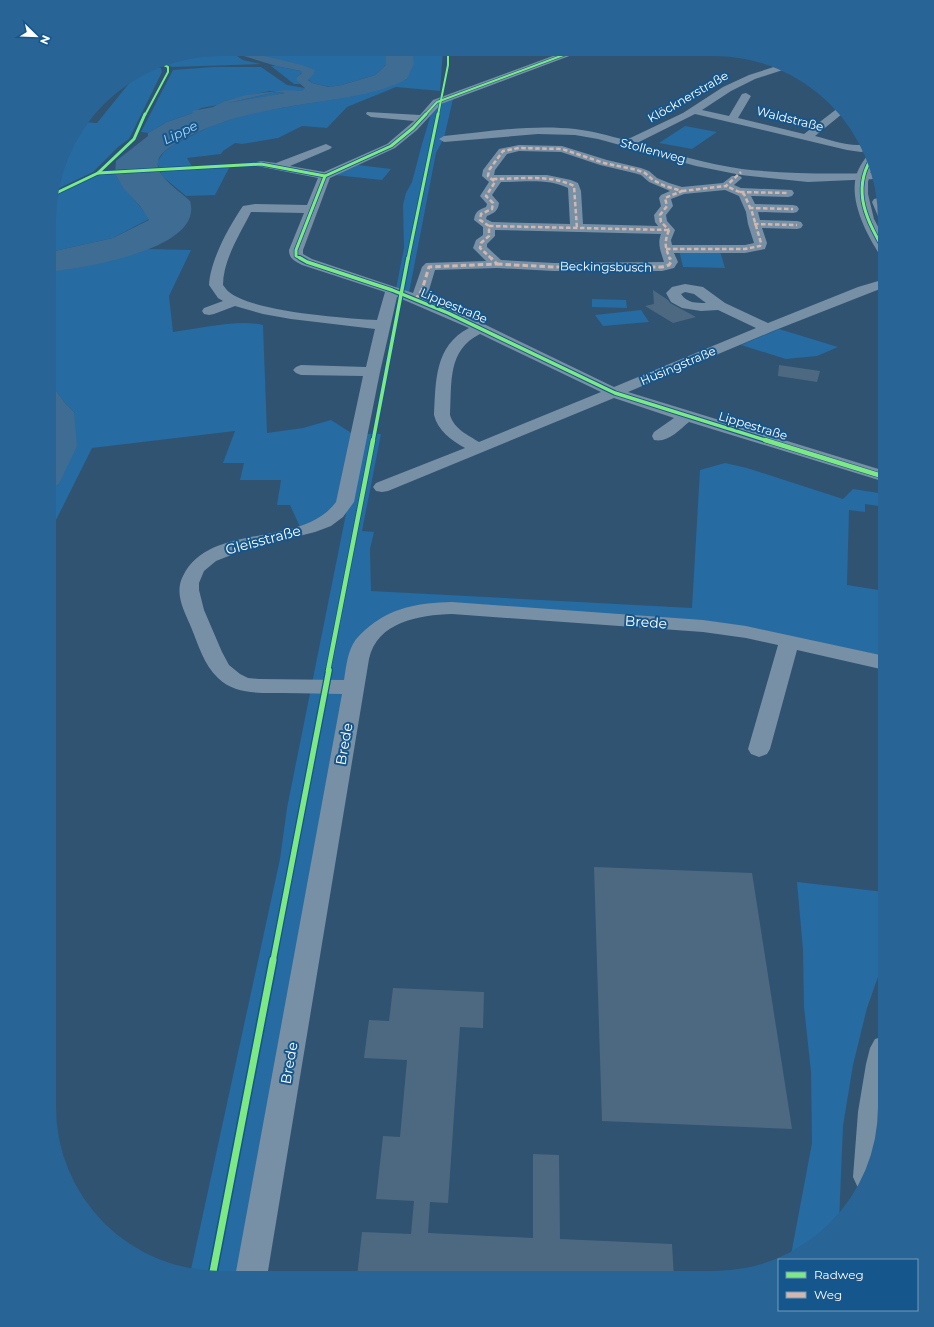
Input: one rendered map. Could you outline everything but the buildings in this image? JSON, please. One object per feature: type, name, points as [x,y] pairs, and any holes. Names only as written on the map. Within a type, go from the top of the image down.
[{"type":"main road","points":[[866,160],[862,177],[862,195],[871,228],[878,240]]},
{"type":"main road","points":[[869,1158],[870,1134],[878,1079]]},
{"type":"street","points":[[261,164],[325,176],[388,148],[398,141],[422,118],[436,102],[561,56]]},
{"type":"street","name":"Klöcknerstraße","points":[[626,144],[694,111],[713,97],[737,84],[777,69]]},
{"type":"street","name":"Waldstraße","points":[[732,119],[746,96]]},
{"type":"street","name":"Waldstraße","points":[[694,111],[862,150]]},
{"type":"street","points":[[807,137],[838,113]]},
{"type":"street","points":[[371,114],[422,118]]},
{"type":"street","name":"Stollenweg","points":[[444,139],[551,131],[585,133],[696,163],[741,172],[808,178],[871,176]]},
{"type":"street","points":[[277,167],[326,147]]},
{"type":"street","points":[[577,229],[574,186],[570,183],[552,179],[493,179],[488,176],[489,170],[498,156],[503,151],[518,148],[562,149],[604,163],[637,170],[645,173],[653,180],[665,186],[682,191]]},
{"type":"street","points":[[726,186],[741,172]]},
{"type":"street","name":"Lippestraße","points":[[325,176],[296,250],[296,256],[307,262],[392,290],[481,328],[615,393],[878,475]]},
{"type":"street","points":[[493,179],[493,188],[486,193],[486,196],[493,203],[492,209],[481,214],[480,220],[489,226],[669,230]]},
{"type":"street","points":[[666,249],[745,249],[756,247],[761,244],[756,235],[744,194],[726,186],[682,191],[665,198],[667,206],[660,215],[661,222],[669,230]]},
{"type":"street","points":[[740,192],[788,193]]},
{"type":"street","points":[[749,208],[793,209]]},
{"type":"street","points":[[312,209],[247,209],[221,262],[215,284],[220,293],[235,301],[269,311],[310,318],[382,325]]},
{"type":"street","points":[[754,224],[797,225]]},
{"type":"street","points":[[489,226],[489,236],[481,243],[480,248],[497,264]]},
{"type":"street","name":"Beckingsbusch","points":[[415,300],[422,290],[429,267],[431,266],[481,266],[497,264],[554,267],[658,268],[669,265],[671,262],[666,249],[665,240],[669,230]]},
{"type":"street","name":"Hüsingstraße","points":[[382,487],[615,393],[768,328],[878,285]]},
{"type":"street","name":"Gleisstraße","points":[[354,687],[269,686],[245,684],[233,680],[222,671],[189,602],[189,588],[193,572],[202,561],[242,544],[290,534],[312,527],[328,520],[341,509],[345,502],[382,325],[392,290]]},
{"type":"street","points":[[210,311],[235,301]]},
{"type":"street","points":[[720,306],[768,328]]},
{"type":"street","points":[[478,449],[448,427],[443,421],[442,415],[447,363],[450,353],[461,339],[481,328]]},
{"type":"street","points":[[301,370],[372,372]]},
{"type":"street","points":[[660,436],[687,416]]},
{"type":"street","name":"Brede","points":[[252,1271],[362,645],[376,630],[389,621],[422,610],[454,608],[703,626],[746,632],[878,661]]},
{"type":"street","points":[[760,749],[789,642]]},
{"type":"shaded area","points":[[210,56],[237,56],[243,60],[261,64],[172,67],[168,65],[188,59]]},
{"type":"shaded area","points":[[264,56],[386,56],[386,65],[375,75],[330,87],[312,83],[308,79],[313,75]]},
{"type":"shaded area","points":[[412,56],[443,56],[440,91],[396,87],[347,107],[327,128],[302,126],[278,138],[242,144],[235,143],[221,154],[187,158],[193,168],[230,166],[215,195],[186,196],[162,176],[157,162],[164,152],[173,145],[211,126],[250,113],[353,96],[407,79]]},
{"type":"shaded area","points":[[271,66],[301,71],[302,73],[297,77],[301,84],[294,84]]},
{"type":"shaded area","points":[[213,67],[261,67],[287,85],[305,88],[301,91],[270,91],[225,101],[218,105],[201,108],[193,113],[167,122],[148,133],[141,132],[173,70]]},
{"type":"shaded area","points":[[161,68],[162,72],[129,139],[118,147],[93,172],[59,188],[69,157],[78,138],[88,122],[97,123],[128,85],[138,78]]},
{"type":"shaded area","points":[[276,92],[285,93],[241,102],[227,103]]},
{"type":"shaded area","points":[[453,99],[444,138],[436,153],[409,293],[396,289],[404,248],[403,205],[406,193],[412,182],[431,114],[439,104]]},
{"type":"shaded area","points":[[685,126],[717,132],[692,149],[659,143]]},
{"type":"shaded area","points":[[358,165],[391,169],[382,180],[335,175]]},
{"type":"shaded area","points":[[115,174],[149,219],[113,238],[56,251],[56,210],[58,194],[96,175]]},
{"type":"shaded area","points":[[148,249],[191,250],[169,296],[173,332],[242,323],[263,325],[267,433],[303,428],[331,420],[353,434],[336,505],[329,514],[301,529],[290,505],[277,505],[281,480],[240,480],[244,463],[223,463],[235,431],[92,448],[56,520],[56,486],[59,484],[74,412],[56,391],[56,271],[110,260]]},
{"type":"shaded area","points":[[679,250],[720,251],[725,268],[683,267]]},
{"type":"shaded area","points":[[592,299],[626,300],[627,308],[592,307]]},
{"type":"shaded area","points":[[641,310],[649,322],[603,326],[595,315]]},
{"type":"shaded area","points":[[779,329],[838,347],[817,356],[786,359],[741,345]]},
{"type":"shaded area","points":[[362,434],[381,434],[362,531],[374,532],[370,549],[371,591],[692,608],[700,470],[725,463],[747,468],[843,499],[853,489],[878,493],[878,506],[865,504],[865,512],[849,510],[847,585],[878,590],[878,655],[794,638],[478,604],[372,625],[243,1271],[210,1271],[191,1269],[280,859],[287,808]]},
{"type":"shaded area","points":[[797,882],[878,891],[878,977],[867,1008],[853,1065],[843,1126],[839,1212],[814,1237],[792,1251],[812,1143],[811,1072],[804,1007],[803,950]]},
{"type":"water","name":"Lippe","points":[[244,56],[265,56],[302,65],[315,70],[313,75],[308,80],[312,83],[329,87],[342,85],[375,75],[386,65],[386,56],[413,56],[414,64],[407,79],[373,92],[278,108],[229,120],[182,140],[164,152],[159,158],[158,162],[160,173],[164,178],[190,201],[190,218],[179,232],[160,244],[112,261],[56,271],[56,251],[113,238],[149,220],[140,206],[124,189],[115,174],[116,161],[148,136],[148,133],[167,122],[193,113],[192,111],[213,107],[225,101],[247,95],[285,90],[301,91],[305,88],[297,81],[297,77],[302,73],[301,71],[276,66]],"holes":[[[276,92],[285,93],[228,103]]]},
{"type":"water","points":[[56,391],[74,412],[77,446],[59,484],[56,486]]},
{"type":"marked path","points":[[415,300],[422,290],[429,267],[431,266],[497,264],[480,248],[481,243],[489,236],[489,226],[480,220],[481,214],[492,209],[493,203],[486,196],[495,182],[488,176],[489,170],[503,151],[519,148],[562,149],[604,163],[645,173],[653,180],[665,186],[682,191],[665,198],[667,206],[660,215],[661,222],[669,230]]},
{"type":"marked path","points":[[682,191],[726,186],[741,172]]},
{"type":"marked path","points":[[493,179],[547,179],[558,180],[574,186],[577,229]]},
{"type":"marked path","points":[[666,249],[745,249],[760,246],[761,243],[752,212],[744,194],[726,186]]},
{"type":"marked path","points":[[740,192],[788,193]]},
{"type":"marked path","points":[[749,208],[793,209]]},
{"type":"marked path","points":[[754,224],[797,225]]},
{"type":"marked path","points":[[489,226],[669,230]]},
{"type":"marked path","points":[[497,264],[554,267],[662,267],[669,265],[671,262],[666,249],[665,240],[669,230]]},
{"type":"cycle path","points":[[213,1271],[401,294],[448,65],[448,56]]},
{"type":"cycle path","points":[[561,56],[437,102],[413,128],[391,146],[325,176],[296,250],[296,256],[307,262],[392,290],[448,313],[615,393],[704,422],[878,475]]},
{"type":"cycle path","points":[[98,173],[134,139],[148,108],[168,72],[168,67],[166,66]]},
{"type":"cycle path","points":[[58,192],[98,173],[261,164],[325,176]]},
{"type":"cycle path","points":[[868,164],[864,170],[861,182],[861,194],[868,219],[878,239]]}]
